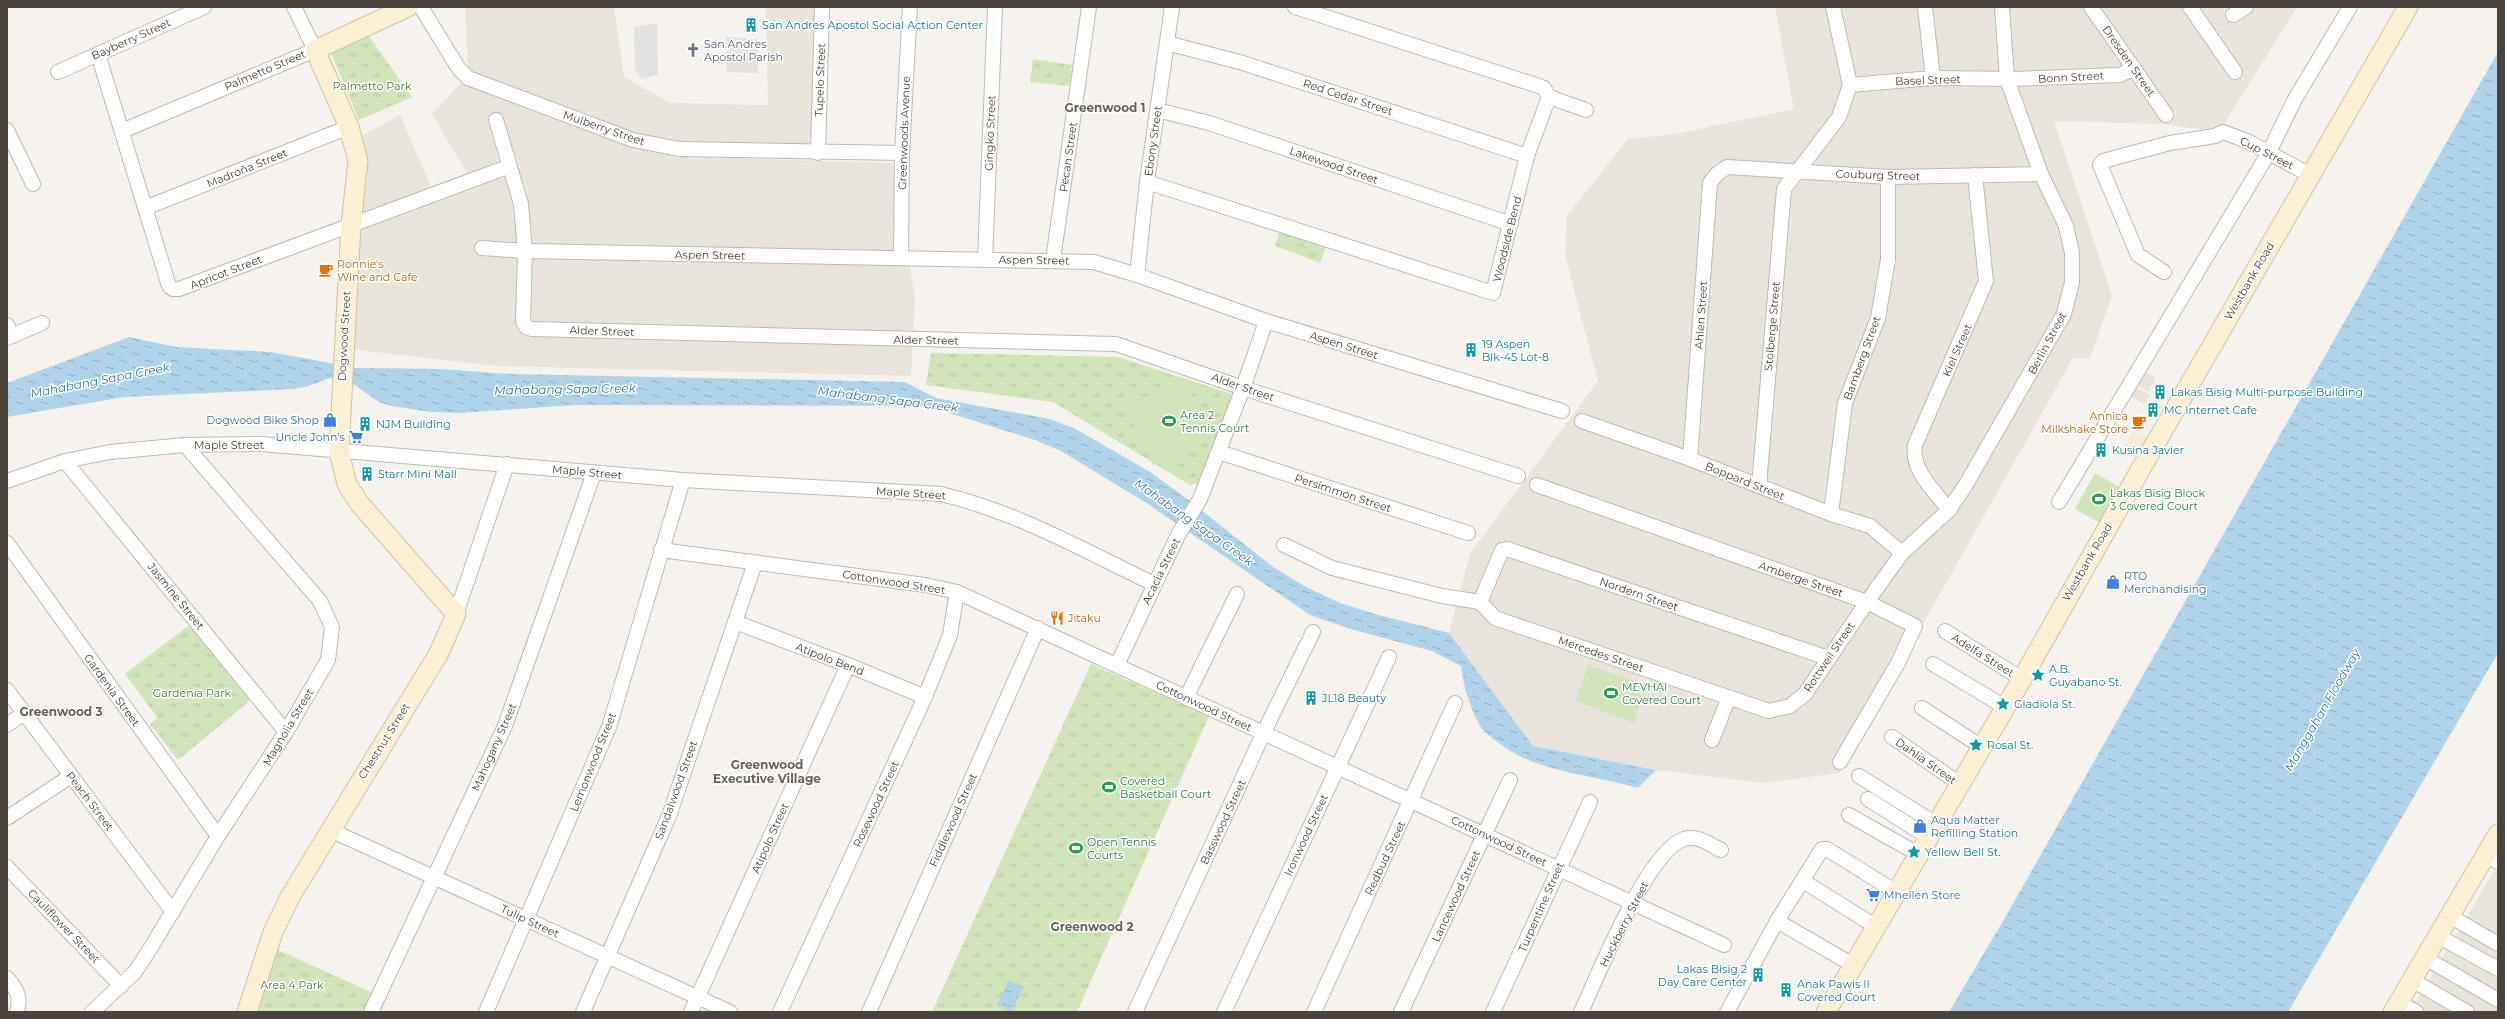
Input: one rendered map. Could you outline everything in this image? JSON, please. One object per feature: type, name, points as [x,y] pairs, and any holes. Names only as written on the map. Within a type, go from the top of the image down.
[{"type":"street","name":"Bayberry Street","points":[[58,72],[204,7]]},
{"type":"street","name":"Dogwood Street","points":[[294,7],[349,127],[358,161],[351,224],[340,404],[339,452],[347,484],[360,503],[456,614]]},
{"type":"street","name":"Palmetto Street","points":[[122,131],[315,50],[408,7]]},
{"type":"street","name":"Mulberry Street","points":[[421,7],[458,69],[468,78],[633,140],[679,150],[902,153]]},
{"type":"street","name":"Tupelo Street","points":[[818,153],[822,7]]},
{"type":"street","name":"Greenwoods Avenue","points":[[901,258],[902,153],[910,7]]},
{"type":"street","name":"Gingko Street","points":[[985,260],[995,7]]},
{"type":"street","name":"Pecan Street","points":[[1054,260],[1089,7]]},
{"type":"street","name":"Ebony Street","points":[[1137,275],[1147,182],[1172,7]]},
{"type":"street","points":[[1295,7],[1539,86],[1544,88],[1548,97],[1586,110]]},
{"type":"street","points":[[1833,7],[1850,85]]},
{"type":"street","points":[[1925,7],[1933,78]]},
{"type":"street","name":"Berlin Street","points":[[1902,553],[1949,510],[1973,473],[2064,314],[2072,282],[2072,253],[2066,226],[2041,174],[2007,79],[2002,7]]},
{"type":"street","name":"Dresden Street","points":[[2092,7],[2166,115]]},
{"type":"street","points":[[2190,7],[2235,72]]},
{"type":"street","points":[[2234,15],[2246,7]]},
{"type":"street","points":[[2059,502],[2268,154],[2295,99],[2350,7]]},
{"type":"street","name":"Westbank Road","points":[[1826,1012],[1875,926],[2022,679],[2310,175],[2408,7]]},
{"type":"street","name":"Red Cedar Street","points":[[1167,43],[1243,63],[1527,156]]},
{"type":"street","name":"Apricot Street","points":[[98,54],[169,286],[173,289],[178,289],[510,166]]},
{"type":"street","name":"Bonn Street","points":[[2007,79],[2120,74],[2134,68]]},
{"type":"street","name":"Basel Street","points":[[1850,85],[1933,78],[2007,79]]},
{"type":"street","name":"Stolberge Street","points":[[1759,486],[1784,189],[1839,117],[1850,85]]},
{"type":"street","name":"Woodside Bend","points":[[1147,182],[1493,293],[1527,156],[1548,97]]},
{"type":"street","name":"Lakewood Street","points":[[1157,110],[1209,123],[1510,224]]},
{"type":"street","name":"Alder Street","points":[[496,120],[521,204],[525,251],[523,321],[526,327],[532,329],[1116,344],[1243,388],[1518,476]]},
{"type":"street","name":"Madroña Street","points":[[146,208],[349,127]]},
{"type":"street","points":[[7,130],[33,184]]},
{"type":"street","name":"Cup Street","points":[[2164,272],[2138,255],[2100,165],[2107,159],[2170,143],[2215,136],[2223,132],[2247,142],[2310,175]]},
{"type":"street","name":"Couburg Street","points":[[1717,174],[1727,167],[1888,177],[2041,174]]},
{"type":"street","name":"Ahlen Street","points":[[1690,459],[1710,183],[1717,174]]},
{"type":"street","name":"Kiel Street","points":[[1949,510],[1917,468],[1913,457],[1915,445],[1986,281],[1974,175]]},
{"type":"street","name":"Bamberg Street","points":[[1831,514],[1845,403],[1878,318],[1888,259],[1888,177]]},
{"type":"street","name":"Aspen Street","points":[[482,248],[525,251],[1054,260],[1094,262],[1137,275],[1266,321],[1562,411]]},
{"type":"street","name":"Acacia Street","points":[[1117,666],[1178,535],[1200,499],[1243,388],[1266,321]]},
{"type":"street","points":[[9,333],[42,323]]},
{"type":"street","name":"Boppard Street","points":[[1582,420],[1690,459],[1831,514],[1875,529],[1902,553]]},
{"type":"street","name":"Maple Street","points":[[7,481],[65,461],[110,452],[184,445],[262,444],[339,452],[507,464],[683,480],[941,494],[972,501],[1009,515],[1154,584]]},
{"type":"street","name":"Magnolia Street","points":[[92,1012],[135,972],[218,836],[286,732],[328,660],[332,627],[320,601],[184,445]]},
{"type":"street","name":"Persimmon Street","points":[[1219,452],[1468,533]]},
{"type":"street","name":"Jasmine Street","points":[[65,461],[286,732]]},
{"type":"street","name":"Chestnut Street","points":[[247,1012],[273,932],[290,897],[439,653],[456,614],[507,464]]},
{"type":"street","name":"Mahogany Street","points":[[371,1012],[433,876],[505,726],[594,473]]},
{"type":"street","name":"Lemonwood Street","points":[[486,1012],[609,727],[683,480]]},
{"type":"street","name":"Amberge Street","points":[[1537,485],[1867,602],[1916,628],[1898,663],[1840,762]]},
{"type":"street","name":"Gardenia Street","points":[[7,543],[218,836]]},
{"type":"street","points":[[1284,545],[1332,568],[1435,594],[1480,602]]},
{"type":"street","name":"Nordern Street","points":[[1480,602],[1502,550],[1507,549],[1828,658]]},
{"type":"street","name":"Cottonwood Street","points":[[661,550],[925,585],[957,592],[1724,945]]},
{"type":"street","name":"Rottweil Street","points":[[1729,697],[1769,711],[1790,706],[1805,694],[1828,658],[1902,553]]},
{"type":"street","name":"Sandalwood Street","points":[[583,1012],[669,816],[755,563]]},
{"type":"street","name":"Rosewood Street","points":[[780,1012],[925,697],[950,635],[957,592]]},
{"type":"street","points":[[1186,698],[1238,594]]},
{"type":"street","name":"Mercedes Street","points":[[1480,602],[1495,618],[1729,697]]},
{"type":"street","name":"Atipolo Bend","points":[[735,622],[848,665],[925,697]]},
{"type":"street","name":"Fiddlewood Street","points":[[869,1012],[1038,628]]},
{"type":"street","name":"Basswood Street","points":[[1135,1012],[1263,734],[1313,632]]},
{"type":"street","name":"Adelfa Street","points":[[1945,632],[2022,679]]},
{"type":"street","name":"Ironwood Street","points":[[1224,1012],[1389,657]]},
{"type":"street","points":[[1933,664],[2005,707]]},
{"type":"street","name":"Atipolo Street","points":[[691,1012],[848,665]]},
{"type":"street","name":"Peach Street","points":[[7,690],[173,912]]},
{"type":"street","points":[[1712,740],[1729,697]]},
{"type":"street","name":"Redbud Street","points":[[1314,1012],[1455,703]]},
{"type":"street","points":[[1922,708],[1982,747]]},
{"type":"street","points":[[7,724],[24,713]]},
{"type":"street","name":"Dahlia Street","points":[[1892,737],[1960,784]]},
{"type":"street","points":[[7,818],[71,776]]},
{"type":"street","points":[[1859,776],[1932,831]]},
{"type":"street","name":"Lancewood Street","points":[[1401,1012],[1510,780]]},
{"type":"street","points":[[1868,799],[1932,831]]},
{"type":"street","name":"Turpentine Street","points":[[1492,1012],[1590,802]]},
{"type":"street","points":[[1849,814],[1918,854]]},
{"type":"street","name":"Tulip Street","points":[[330,830],[730,1012]]},
{"type":"street","points":[[2416,1012],[2396,1007],[2450,916],[2492,858],[2498,834]]},
{"type":"street","name":"Huckberry Street","points":[[1581,1012],[1632,902],[1654,867],[1672,848],[1684,839],[1699,838],[1721,850]]},
{"type":"street","points":[[1727,1012],[1777,921],[1822,849],[1827,849],[1896,892]]},
{"type":"street","name":"Cauliflower Street","points":[[7,867],[121,986]]},
{"type":"street","points":[[1803,881],[1875,926]]},
{"type":"street","points":[[2450,916],[2498,944]]},
{"type":"street","points":[[1777,921],[1853,965]]},
{"type":"street","points":[[2438,936],[2498,969]]},
{"type":"street","points":[[2425,958],[2498,1000]]},
{"type":"street","points":[[7,978],[16,989],[20,1002],[17,1012]]},
{"type":"street","points":[[2412,980],[2467,1012]]},
{"type":"shaded area","points":[[465,7],[614,7],[624,77],[671,103],[768,105],[766,7],[814,7],[814,148],[684,144],[619,129],[468,71]]},
{"type":"shaded area","points":[[1775,7],[2297,7],[2219,132],[2162,124],[2054,121],[2112,296],[2090,358],[2073,358],[1839,773],[1763,783],[1656,770],[1533,746],[1449,633],[1470,553],[1598,381],[1565,255],[1567,216],[1628,139],[1676,134],[1794,109]]},
{"type":"shaded area","points":[[657,23],[658,75],[642,79],[635,69],[634,27]]},
{"type":"shaded area","points":[[726,37],[757,39],[758,73],[727,72]]},
{"type":"shaded area","points":[[462,82],[688,157],[892,163],[915,298],[911,376],[495,366],[349,349],[361,215],[368,175],[361,136],[400,115],[431,187],[467,173],[432,114]]},
{"type":"shaded area","points":[[2146,372],[2156,378],[2148,392],[2138,386]]},
{"type":"shaded area","points":[[2130,384],[2150,395],[2145,404],[2125,393]]},
{"type":"shaded area","points":[[2133,430],[2148,438],[2139,453],[2124,445]]},
{"type":"shaded area","points":[[2494,871],[2498,873],[2498,1012],[2410,1012]]},
{"type":"green space","name":"Palmetto Park","points":[[368,35],[412,97],[359,120],[331,53]]},
{"type":"green space","points":[[1033,59],[1072,65],[1069,86],[1030,82]]},
{"type":"green space","points":[[1280,230],[1326,247],[1320,263],[1275,246]]},
{"type":"green space","points":[[931,353],[1118,357],[1235,395],[1202,482],[1190,485],[1053,402],[926,385]]},
{"type":"green space","name":"Area 2 Tennis Court","points":[[1184,378],[1212,436],[1153,465],[1126,406]]},
{"type":"green space","name":"Lakas Bisig Block 3 Covered Court","points":[[2095,473],[2124,490],[2104,525],[2075,509]]},
{"type":"green space","name":"Gardenia Park","points":[[191,624],[252,699],[178,760],[150,724],[158,718],[125,674]]},
{"type":"green space","points":[[1091,664],[1209,716],[1077,1012],[932,1012]]},
{"type":"green space","name":"MEVHAI Covered Court","points":[[1588,665],[1645,685],[1634,723],[1576,701]]},
{"type":"green space","name":"Area 4 Park","points":[[276,949],[375,994],[366,1012],[255,1012]]},
{"type":"water","name":"Manggahan Floodway","points":[[2498,52],[2498,653],[2288,1012],[1949,1012],[2006,916]]},
{"type":"water","name":"Mahabang Sapa Creek","points":[[129,337],[176,347],[271,352],[356,368],[441,369],[510,374],[905,382],[936,398],[1049,419],[1074,428],[1150,472],[1186,498],[1273,567],[1306,587],[1340,603],[1375,614],[1449,633],[1533,746],[1656,770],[1638,788],[1564,771],[1528,760],[1512,752],[1486,734],[1482,729],[1468,698],[1461,666],[1432,651],[1354,630],[1310,615],[1148,504],[1061,451],[1035,440],[927,406],[575,405],[460,413],[432,412],[391,406],[379,402],[346,379],[338,377],[330,378],[309,386],[293,389],[124,397],[7,417],[7,383]]},
{"type":"water","points":[[1009,980],[1024,987],[1011,1012],[997,1005]]},
{"type":"place","name":"San Andres Apostol Social Action Center","points":[[751,25]]},
{"type":"place","name":"San Andres Apostol Parish","points":[[693,50]]},
{"type":"place","name":"Ronnie's Wine and Cafe","points":[[326,270]]},
{"type":"place","name":"19 Aspen Blk-45 Lot-8","points":[[1471,350]]},
{"type":"place","name":"Lakas Bisig Multi-purpose Building","points":[[2160,392]]},
{"type":"place","name":"MC Internet Cafe","points":[[2153,410]]},
{"type":"place","name":"Dogwood Bike Shop","points":[[330,420]]},
{"type":"place","name":"Area 2 Tennis Court","points":[[1169,421]]},
{"type":"place","name":"Annica Milkshake Store","points":[[2139,422]]},
{"type":"place","name":"NJM Building","points":[[365,424]]},
{"type":"place","name":"Uncle John's","points":[[356,437]]},
{"type":"place","name":"Kusina Javier","points":[[2101,450]]},
{"type":"place","name":"Starr Mini Mall","points":[[367,474]]},
{"type":"place","name":"Lakas Bisig Block 3 Covered Court","points":[[2099,499]]},
{"type":"place","name":"RTO Merchandising","points":[[2113,582]]},
{"type":"place","name":"Jitaku","points":[[1057,618]]},
{"type":"place","name":"A.B. Guyabano St.","points":[[2038,675]]},
{"type":"place","name":"MEVHAI Covered Court","points":[[1611,693]]},
{"type":"place","name":"JL18 Beauty","points":[[1311,698]]},
{"type":"place","name":"Gladiola St.","points":[[2003,704]]},
{"type":"place","name":"Rosal St.","points":[[1976,745]]},
{"type":"place","name":"Covered Basketball Court","points":[[1109,787]]},
{"type":"place","name":"Aqua Matter Refilling Station","points":[[1920,826]]},
{"type":"place","name":"Open Tennis Courts","points":[[1076,848]]},
{"type":"place","name":"Yellow Bell St.","points":[[1914,852]]},
{"type":"place","name":"Mhellen Store","points":[[1873,895]]},
{"type":"place","name":"Lakas Bisig 2 Day Care Center","points":[[1758,975]]},
{"type":"place","name":"Anak Pawis II Covered Court","points":[[1786,990]]},
{"type":"district","name":"Greenwood 1","points":[[1105,107]]},
{"type":"district","name":"Greenwood 3","points":[[61,711]]},
{"type":"district","name":"Greenwood Executive Village","points":[[767,771]]},
{"type":"district","name":"Greenwood 2","points":[[1092,926]]}]
